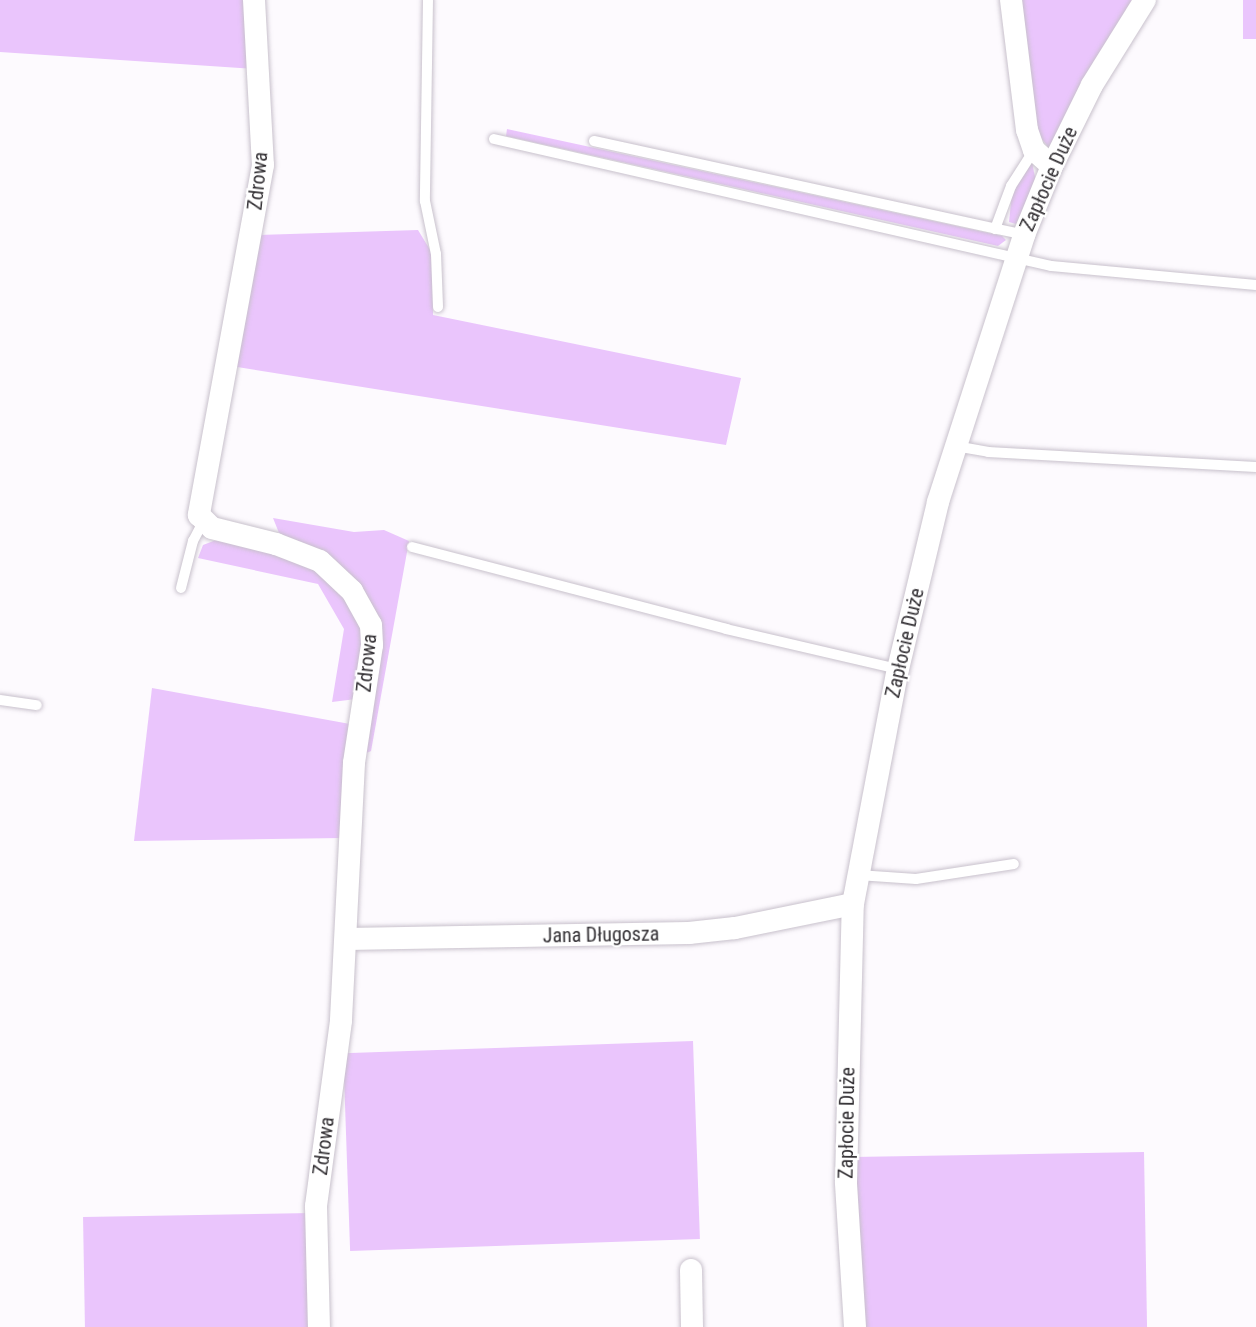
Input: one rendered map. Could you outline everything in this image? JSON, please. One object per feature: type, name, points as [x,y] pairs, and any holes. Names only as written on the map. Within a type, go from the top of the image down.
[{"type":"street","name":"Zdrowa","points":[[254,0],[263,165],[200,506],[203,522],[320,561],[352,591],[371,625],[372,645],[354,763],[347,939],[316,1206],[319,1327]]},
{"type":"street","points":[[1011,0],[1027,130],[1034,150],[1052,166]]},
{"type":"street","name":"Zapłocie Duże","points":[[855,1327],[846,1182],[853,904],[898,669],[954,446],[1024,235],[1052,166],[1092,86],[1145,0]]},
{"type":"street","name":"Jana Długosza","points":[[347,939],[689,933],[735,928],[853,904]]},
{"type":"street","points":[[692,1270],[692,1327]]},
{"type":"lane","points":[[428,0],[425,201],[436,254],[438,307]]},
{"type":"lane","points":[[494,139],[1015,260],[1089,271],[1256,285]]},
{"type":"lane","points":[[594,141],[1024,235]]},
{"type":"lane","points":[[995,229],[1011,186],[1034,150]]},
{"type":"lane","points":[[954,446],[988,452],[1256,467]]},
{"type":"lane","points":[[181,588],[193,541],[203,522]]},
{"type":"lane","points":[[412,547],[726,629],[898,669]]},
{"type":"lane","points":[[0,700],[37,705]]},
{"type":"lane","points":[[858,875],[916,879],[1014,864]]},
{"type":"shaded area","points":[[0,0],[249,0],[255,69],[0,52]]},
{"type":"shaded area","points":[[1020,0],[1135,0],[1050,149],[1032,127]]},
{"type":"shaded area","points":[[1243,0],[1256,0],[1256,39],[1243,39]]},
{"type":"shaded area","points":[[507,129],[1002,236],[1006,240],[998,246],[506,136]]},
{"type":"shaded area","points":[[1032,163],[1036,181],[1016,224],[1009,222],[1012,192]]},
{"type":"shaded area","points":[[418,230],[432,253],[433,315],[741,378],[726,445],[231,366],[258,235]]},
{"type":"shaded area","points":[[273,518],[354,532],[384,530],[409,541],[371,751],[362,755],[377,618],[281,538]]},
{"type":"shaded area","points":[[216,540],[306,561],[349,600],[365,640],[356,699],[332,702],[344,629],[318,584],[198,558],[203,545]]},
{"type":"shaded area","points":[[152,688],[350,724],[341,838],[134,841]]},
{"type":"shaded area","points":[[693,1041],[700,1239],[350,1251],[343,1053]]},
{"type":"shaded area","points":[[1144,1152],[1147,1327],[856,1327],[853,1157]]},
{"type":"shaded area","points":[[312,1213],[314,1327],[85,1327],[83,1217]]}]
